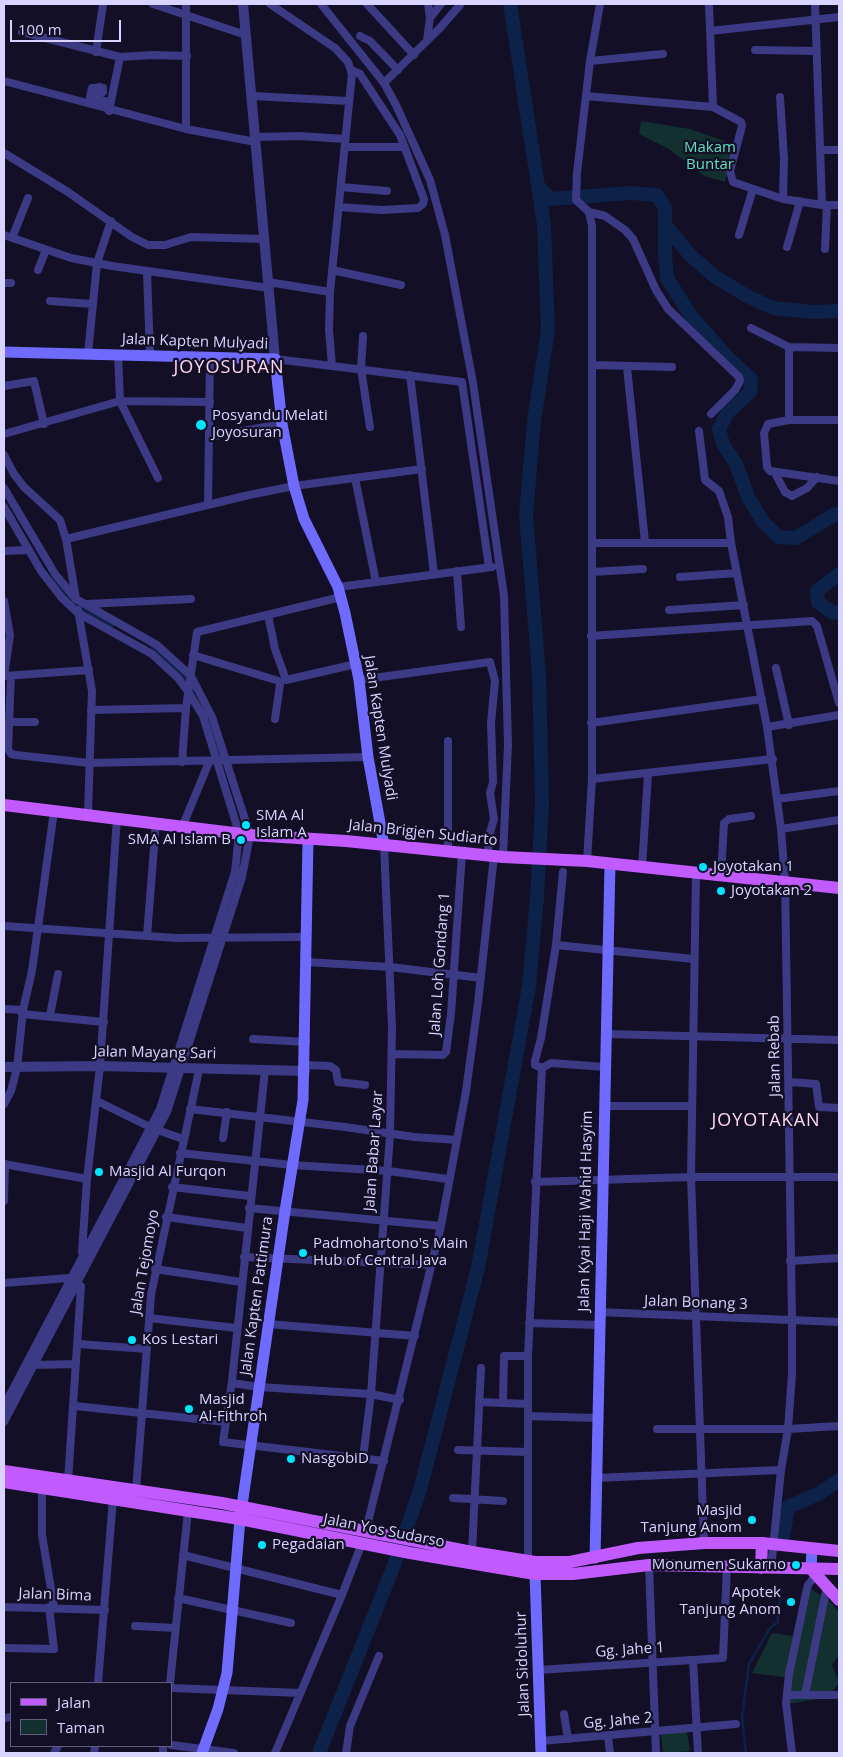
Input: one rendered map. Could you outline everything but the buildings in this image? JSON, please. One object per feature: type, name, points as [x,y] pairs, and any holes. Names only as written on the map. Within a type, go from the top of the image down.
[{"type":"main road","name":"Jalan Kapten Mulyadi","points":[[4,352],[275,359],[282,424],[294,486],[304,519],[340,592],[359,680],[368,757],[384,845]]},
{"type":"main road","name":"Jalan Brigjen Sudiarto","points":[[4,805],[183,825],[245,834],[495,856],[587,861],[839,888]]},
{"type":"main road","name":"Jalan Kapten Pattimura","points":[[203,1751],[223,1690],[229,1659],[241,1513],[284,1211],[300,1121],[306,1042],[308,840]]},
{"type":"main road","name":"Jalan Kyai Haji Wahid Hasyim","points":[[595,1558],[596,1418],[610,864]]},
{"type":"main road","name":"Jalan Yos Sudarso","points":[[4,1471],[136,1491],[241,1513],[410,1554],[533,1566]]},
{"type":"main road","name":"Jalan Yos Sudarso","points":[[4,1482],[188,1511],[241,1513],[366,1530],[573,1574],[648,1565],[726,1566],[813,1572],[839,1569]]},
{"type":"main road","points":[[533,1566],[595,1558],[638,1548],[704,1542],[776,1544],[839,1551]]},
{"type":"main road","points":[[773,1568],[776,1544]]},
{"type":"main road","points":[[812,1549],[813,1572],[839,1600]]},
{"type":"main road","name":"Jalan Sidoluhur","points":[[533,1566],[541,1747]]},
{"type":"street","points":[[96,52],[102,4]]},
{"type":"street","points":[[153,4],[246,35]]},
{"type":"street","points":[[186,4],[186,129]]},
{"type":"street","points":[[243,4],[275,359],[462,382],[490,568]]},
{"type":"street","points":[[270,4],[335,48],[348,62],[351,70],[330,292],[329,330],[332,366]]},
{"type":"street","points":[[321,4],[355,44],[384,83],[414,140],[438,206],[473,383],[501,566],[508,718],[495,856],[466,1091],[432,1266],[366,1530]]},
{"type":"street","points":[[367,4],[414,55]]},
{"type":"street","points":[[427,40],[430,18],[428,4]]},
{"type":"street","points":[[430,18],[441,4]]},
{"type":"street","points":[[600,4],[590,61],[576,200],[589,212],[605,216],[625,230],[633,239],[656,290],[668,309],[739,377],[740,381],[735,390],[711,414]]},
{"type":"street","points":[[708,4],[712,107]]},
{"type":"street","points":[[815,4],[825,249]]},
{"type":"street","points":[[384,83],[414,55],[460,5]]},
{"type":"street","points":[[710,31],[815,18],[839,17]]},
{"type":"street","points":[[22,32],[120,57],[153,55],[187,56]]},
{"type":"street","points":[[360,36],[370,41],[398,70]]},
{"type":"street","points":[[754,50],[816,51]]},
{"type":"street","points":[[590,61],[663,54]]},
{"type":"street","points":[[109,110],[110,102],[102,93],[120,57]]},
{"type":"street","points":[[351,70],[360,74],[377,75]]},
{"type":"street","points":[[339,207],[382,210],[421,207],[424,199],[394,125],[360,74]]},
{"type":"street","points":[[4,82],[72,98],[109,110],[186,129],[256,139],[299,136],[345,143],[404,147]]},
{"type":"street","points":[[252,96],[349,101]]},
{"type":"street","points":[[586,96],[712,107],[741,122],[742,126],[731,165],[730,177],[733,182],[783,199],[824,205],[839,205]]},
{"type":"street","points":[[780,96],[784,159],[783,199]]},
{"type":"street","points":[[820,150],[839,150]]},
{"type":"street","points":[[4,153],[110,220],[132,237],[148,245],[165,245],[191,237],[265,238]]},
{"type":"street","points":[[341,187],[387,191]]},
{"type":"street","points":[[739,235],[753,189]]},
{"type":"street","points":[[12,238],[28,198]]},
{"type":"street","points":[[787,247],[800,201]]},
{"type":"street","points":[[587,861],[592,779],[591,636],[593,543],[592,226],[589,212]]},
{"type":"street","points":[[88,354],[97,263],[110,220]]},
{"type":"street","points":[[4,235],[46,250],[97,263],[147,272],[330,292]]},
{"type":"street","points":[[38,270],[46,250]]},
{"type":"street","points":[[332,270],[401,285]]},
{"type":"street","points":[[147,272],[150,355]]},
{"type":"street","points":[[50,300],[92,304]]},
{"type":"street","points":[[751,328],[790,347],[839,348]]},
{"type":"street","points":[[363,336],[361,370],[370,427]]},
{"type":"street","points":[[789,420],[790,347]]},
{"type":"street","points":[[118,354],[120,400],[158,478]]},
{"type":"street","points":[[208,505],[210,356]]},
{"type":"street","points":[[593,364],[672,368]]},
{"type":"street","points":[[627,366],[645,542]]},
{"type":"street","points":[[410,375],[434,574]]},
{"type":"street","points":[[4,386],[34,381],[44,424]]},
{"type":"street","points":[[4,434],[44,424],[120,400],[210,402]]},
{"type":"street","points":[[818,477],[807,488],[792,496],[785,492],[775,473],[768,467],[765,426],[789,420],[839,420]]},
{"type":"street","points":[[209,437],[282,424]]},
{"type":"street","name":"Jalan Rebab","points":[[699,432],[705,480],[719,491],[728,517],[736,573],[748,625],[773,759],[782,829],[785,881],[789,1082],[792,1374],[788,1430],[781,1470],[776,1544]]},
{"type":"street","points":[[4,458],[24,488],[60,520],[66,539],[92,691],[88,814]]},
{"type":"street","points":[[66,539],[294,486],[422,468]]},
{"type":"street","points":[[775,473],[839,481]]},
{"type":"street","points":[[354,478],[376,582]]},
{"type":"street","points":[[4,488],[55,574],[76,599],[150,640],[175,659],[191,679],[206,703],[219,761],[183,825]]},
{"type":"street","points":[[4,507],[28,550],[53,587],[78,612],[152,654],[178,678],[189,692],[202,716],[245,834],[219,938],[177,1069],[154,1128],[4,1406]]},
{"type":"street","points":[[593,543],[731,542]]},
{"type":"street","points":[[4,551],[28,550]]},
{"type":"street","points":[[182,762],[186,708],[198,631],[268,615],[376,582],[501,566]]},
{"type":"street","points":[[592,572],[643,569]]},
{"type":"street","points":[[457,571],[461,627]]},
{"type":"street","points":[[680,577],[736,573]]},
{"type":"street","points":[[86,604],[191,599]]},
{"type":"street","points":[[4,601],[10,635],[6,676],[9,722],[8,749],[11,754],[89,764],[368,757]]},
{"type":"street","points":[[669,610],[744,605]]},
{"type":"street","points":[[268,615],[275,649],[286,680],[356,664]]},
{"type":"street","points":[[591,636],[809,620],[814,622],[839,703]]},
{"type":"street","points":[[193,655],[279,681],[275,719]]},
{"type":"street","points":[[359,680],[490,662],[495,681],[491,723],[493,782],[490,793],[494,819],[489,836],[495,856]]},
{"type":"street","points":[[776,668],[789,725]]},
{"type":"street","points":[[6,676],[89,670]]},
{"type":"street","points":[[591,723],[762,699]]},
{"type":"street","points":[[91,710],[186,708]]},
{"type":"street","points":[[767,727],[789,725],[839,714]]},
{"type":"street","points":[[9,722],[35,722]]},
{"type":"street","points":[[448,741],[448,851]]},
{"type":"street","points":[[592,779],[773,759]]},
{"type":"street","points":[[642,868],[648,774]]},
{"type":"street","points":[[777,800],[839,791]]},
{"type":"street","points":[[4,1104],[11,1091],[17,1068],[22,1012],[32,971],[54,811]]},
{"type":"street","points":[[721,876],[724,823],[729,819],[751,816]]},
{"type":"street","points":[[81,1255],[104,1022],[117,818]]},
{"type":"street","points":[[782,829],[839,820]]},
{"type":"street","points":[[147,936],[156,822]]},
{"type":"street","name":"Jalan Babar Layar","points":[[363,1458],[371,1394],[390,1134],[392,1054],[384,845]]},
{"type":"street","name":"Jalan Loh Gondang 1","points":[[392,1054],[445,1054],[451,1014],[462,853]]},
{"type":"street","points":[[542,1068],[534,1062],[541,1038],[556,945],[563,872]]},
{"type":"street","points":[[696,874],[691,1177],[704,1542]]},
{"type":"street","points":[[4,926],[147,936],[219,938],[306,937]]},
{"type":"street","points":[[556,945],[694,959]]},
{"type":"street","points":[[306,962],[390,967],[481,978]]},
{"type":"street","points":[[50,1015],[58,974]]},
{"type":"street","points":[[4,1010],[104,1022]]},
{"type":"street","points":[[606,1034],[839,1040]]},
{"type":"street","points":[[253,1039],[306,1042]]},
{"type":"street","points":[[542,1068],[551,1063],[605,1067]]},
{"type":"street","name":"Jalan Mayang Sari","points":[[4,1067],[100,1066],[198,1070],[305,1068]]},
{"type":"street","points":[[305,1068],[330,1066],[336,1070],[338,1082],[365,1085]]},
{"type":"street","points":[[533,1566],[528,1452],[528,1356],[542,1068]]},
{"type":"street","name":"Jalan Tejomoyo","points":[[136,1491],[149,1318],[155,1269],[198,1070]]},
{"type":"street","points":[[265,1070],[236,1328],[232,1383],[223,1442],[250,1447],[384,1461]]},
{"type":"street","points":[[789,1082],[816,1084],[819,1107],[839,1108]]},
{"type":"street","points":[[97,1101],[154,1128],[183,1139]]},
{"type":"street","points":[[604,1106],[691,1106]]},
{"type":"street","points":[[190,1109],[300,1121],[390,1134],[457,1140]]},
{"type":"street","points":[[223,1138],[227,1112]]},
{"type":"street","points":[[4,1422],[34,1365],[73,1280],[81,1255],[154,1128]]},
{"type":"street","points":[[180,1153],[292,1165],[388,1171],[448,1179]]},
{"type":"street","points":[[4,1201],[4,1164],[87,1179]]},
{"type":"street","points":[[535,1182],[691,1177],[839,1177]]},
{"type":"street","points":[[172,1187],[250,1196]]},
{"type":"street","points":[[249,1208],[441,1226]]},
{"type":"street","points":[[166,1217],[247,1228]]},
{"type":"street","points":[[244,1257],[432,1266]]},
{"type":"street","points":[[790,1261],[839,1258]]},
{"type":"street","points":[[155,1269],[241,1282]]},
{"type":"street","points":[[4,1283],[73,1280],[81,1286],[75,1406],[68,1481]]},
{"type":"street","name":"Jalan Bonang 3","points":[[599,1312],[839,1322]]},
{"type":"street","points":[[149,1318],[236,1328]]},
{"type":"street","points":[[530,1323],[599,1325]]},
{"type":"street","points":[[268,1324],[415,1336]]},
{"type":"street","points":[[78,1344],[147,1349]]},
{"type":"street","points":[[504,1402],[504,1356],[528,1356]]},
{"type":"street","points":[[34,1365],[76,1364]]},
{"type":"street","points":[[472,1552],[481,1368]]},
{"type":"street","points":[[232,1383],[259,1387],[371,1394],[400,1400]]},
{"type":"street","points":[[479,1402],[528,1404]]},
{"type":"street","points":[[75,1406],[226,1422]]},
{"type":"street","points":[[528,1416],[596,1418]]},
{"type":"street","points":[[657,1429],[788,1430],[839,1426]]},
{"type":"street","points":[[458,1450],[528,1452]]},
{"type":"street","points":[[596,1478],[781,1470]]},
{"type":"street","points":[[4,1648],[54,1649],[52,1607],[42,1535],[42,1489]]},
{"type":"street","points":[[453,1498],[503,1501]]},
{"type":"street","points":[[98,1682],[113,1499]]},
{"type":"street","points":[[170,1682],[188,1511]]},
{"type":"street","points":[[275,1753],[362,1543]]},
{"type":"street","points":[[183,1554],[342,1595]]},
{"type":"street","points":[[648,1565],[656,1753]]},
{"type":"street","name":"Gg. Jahe 1","points":[[538,1670],[723,1658],[726,1566]]},
{"type":"street","points":[[792,1753],[787,1696],[806,1593],[813,1572]]},
{"type":"street","points":[[805,1695],[827,1586]]},
{"type":"street","points":[[178,1598],[291,1623]]},
{"type":"street","name":"Jalan Bima","points":[[4,1607],[105,1610]]},
{"type":"street","points":[[134,1626],[175,1628]]},
{"type":"street","points":[[346,1753],[350,1726],[379,1656]]},
{"type":"street","points":[[692,1660],[698,1753]]},
{"type":"street","points":[[172,1688],[300,1693]]},
{"type":"street","points":[[787,1696],[839,1695]]},
{"type":"street","points":[[564,1714],[568,1739]]},
{"type":"street","name":"Gg. Jahe 2","points":[[541,1747],[568,1739],[736,1724]]},
{"type":"street","points":[[608,1736],[610,1753]]},
{"type":"street","points":[[172,1744],[203,1751],[234,1753]]},
{"type":"green space","name":"Makam Buntar","points":[[641,121],[690,129],[733,144],[725,182],[704,176],[669,149],[639,134]]},
{"type":"green space","points":[[808,1587],[831,1602],[839,1612],[839,1655],[832,1665],[839,1682],[829,1697],[788,1704],[792,1678],[752,1673],[772,1633],[799,1637]]},
{"type":"green space","points":[[687,1731],[690,1751],[663,1753],[661,1734]]},
{"type":"waterway","points":[[319,1753],[394,1565],[420,1490],[478,1268],[529,986],[537,898],[542,803],[539,674],[526,515],[534,421],[548,330],[544,225],[510,4]]},
{"type":"waterway","points":[[539,187],[551,199],[631,193],[657,195],[665,208],[667,278],[691,316],[728,358],[751,379],[750,392],[728,412],[719,429],[723,444],[736,464],[748,497],[764,523],[779,537],[796,538],[835,514],[839,515]]},
{"type":"waterway","points":[[666,226],[691,256],[714,276],[747,296],[773,308],[812,312],[839,311]]},
{"type":"waterway","points":[[839,574],[817,591],[818,602],[831,612],[839,613]]},
{"type":"waterway","points":[[53,582],[76,605],[112,623]]},
{"type":"waterway","points":[[155,647],[191,690]]},
{"type":"waterway","points":[[210,727],[223,760]]},
{"type":"waterway","points":[[196,1009],[207,975]]},
{"type":"waterway","points":[[783,1537],[788,1507],[820,1493],[839,1480]]},
{"type":"waterway","points":[[746,1753],[742,1718],[749,1664],[770,1628],[778,1622],[777,1612],[780,1602],[774,1584]]},
{"type":"place","name":"Posyandu Melati Joyosuran","points":[[201,425]]},
{"type":"place","name":"SMA Al Islam A","points":[[246,825]]},
{"type":"place","name":"SMA Al Islam B","points":[[241,840]]},
{"type":"place","name":"Joyotakan 1","points":[[703,867]]},
{"type":"place","name":"Joyotakan 2","points":[[721,891]]},
{"type":"place","name":"Masjid Al Furqon","points":[[99,1172]]},
{"type":"place","name":"Padmohartono's Main Hub of Central Java","points":[[303,1253]]},
{"type":"place","name":"Kos Lestari","points":[[132,1340]]},
{"type":"place","name":"Masjid Al-Fithroh","points":[[189,1409]]},
{"type":"place","name":"NasgobiD","points":[[291,1459]]},
{"type":"place","name":"Masjid Tanjung Anom","points":[[752,1520]]},
{"type":"place","name":"Pegadaian","points":[[262,1545]]},
{"type":"place","name":"Monumen Sukarno","points":[[796,1565]]},
{"type":"place","name":"Apotek Tanjung Anom","points":[[791,1602]]},
{"type":"district","name":"JOYOSURAN","points":[[229,368]]},
{"type":"district","name":"JOYOTAKAN","points":[[766,1121]]}]
